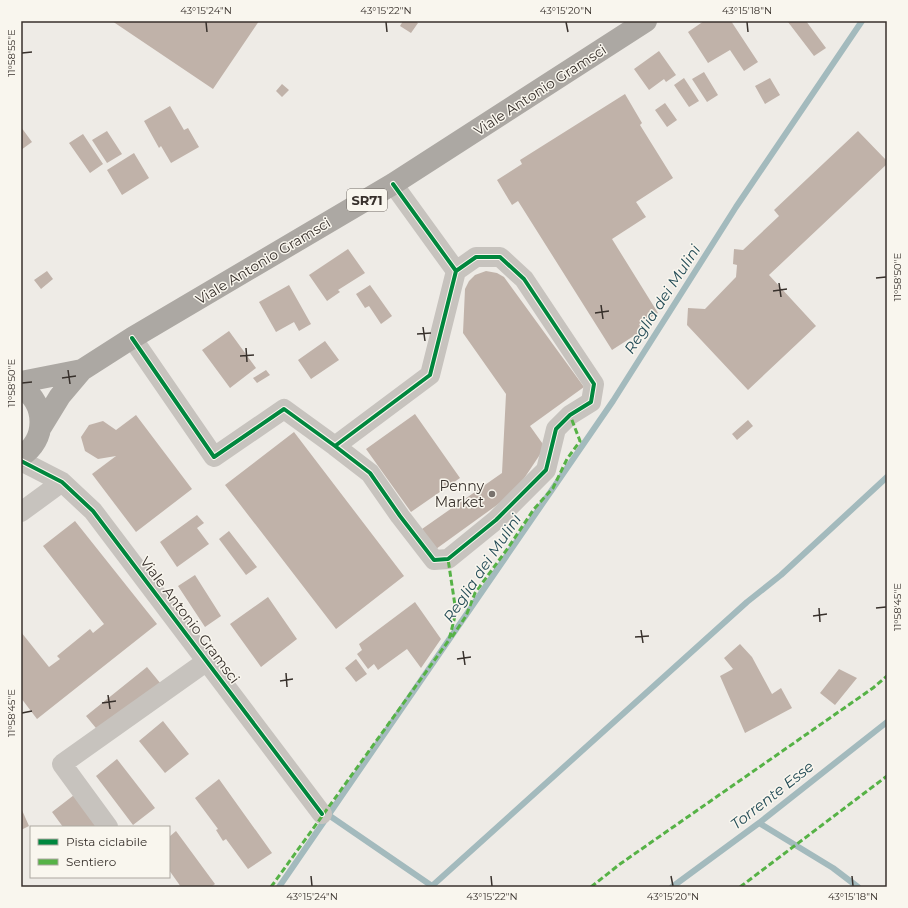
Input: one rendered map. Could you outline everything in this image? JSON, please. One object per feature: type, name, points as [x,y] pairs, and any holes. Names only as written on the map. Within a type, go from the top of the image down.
[{"type":"main road","name":"Viale Antonio Gramsci","points":[[33,441],[60,396],[82,370],[132,338],[393,184],[646,21]]},
{"type":"main road","name":"Viale Antonio Gramsci","points":[[21,382],[82,370]]},
{"type":"main road","name":"Viale Antonio Gramsci","points":[[21,387],[31,395],[37,404],[40,415],[33,441]]},
{"type":"street","points":[[393,184],[456,271]]},
{"type":"street","points":[[132,338],[214,457],[284,409],[370,473],[400,516],[434,560],[448,559],[496,520],[546,470],[556,429],[570,416],[591,402],[594,384],[524,279],[500,257],[476,257],[456,271],[430,376],[335,446]]},
{"type":"street","name":"Viale Antonio Gramsci","points":[[33,441],[58,479],[93,511],[322,814]]},
{"type":"street","name":"Viale Antonio Gramsci","points":[[21,461],[58,479]]},
{"type":"street","points":[[21,512],[58,479]]},
{"type":"street","points":[[107,826],[62,764],[207,661]]},
{"type":"building","points":[[112,21],[259,21],[213,89]]},
{"type":"building","points":[[403,21],[415,21],[418,23],[411,33],[400,26]]},
{"type":"building","points":[[704,21],[731,21],[758,62],[744,71],[730,50],[708,63],[688,32]]},
{"type":"building","points":[[806,21],[826,48],[814,56],[788,22]]},
{"type":"building","points":[[659,51],[676,75],[666,82],[664,79],[649,90],[634,69]]},
{"type":"building","points":[[704,72],[718,95],[707,102],[692,79]]},
{"type":"building","points":[[684,78],[699,101],[689,107],[674,85]]},
{"type":"building","points":[[770,78],[780,95],[765,104],[755,86]]},
{"type":"building","points":[[282,84],[289,90],[282,97],[276,91]]},
{"type":"building","points":[[625,94],[642,123],[640,125],[673,178],[636,202],[646,217],[612,239],[658,313],[639,324],[643,330],[612,350],[518,201],[512,205],[497,180],[522,164],[520,160]]},
{"type":"building","points":[[665,103],[677,120],[667,127],[655,110]]},
{"type":"building","points":[[170,106],[184,130],[188,128],[199,147],[171,163],[161,146],[159,148],[144,121]]},
{"type":"building","points":[[21,127],[32,142],[21,150]]},
{"type":"building","points":[[107,131],[122,154],[107,163],[92,140]]},
{"type":"building","points":[[858,131],[887,161],[887,164],[769,275],[816,326],[748,390],[687,325],[688,308],[705,309],[736,277],[737,265],[733,264],[734,249],[743,250],[779,216],[774,210]]},
{"type":"building","points":[[83,134],[103,164],[90,173],[69,143]]},
{"type":"building","points":[[134,153],[149,178],[122,195],[107,170]]},
{"type":"building","points":[[348,249],[365,273],[338,290],[340,292],[327,301],[309,275]]},
{"type":"building","points":[[47,271],[53,279],[41,289],[34,280]]},
{"type":"building","points":[[486,271],[497,273],[504,277],[584,387],[530,426],[545,447],[515,492],[436,549],[422,529],[502,473],[506,394],[463,333],[465,289],[469,281],[475,275]]},
{"type":"building","points":[[289,285],[311,324],[299,331],[294,322],[276,332],[259,302]]},
{"type":"building","points":[[370,285],[392,316],[381,324],[369,306],[365,308],[356,294]]},
{"type":"building","points":[[229,331],[256,368],[230,388],[202,350]]},
{"type":"building","points":[[325,341],[339,360],[311,379],[298,360]]},
{"type":"building","points":[[266,370],[270,375],[257,383],[253,378]]},
{"type":"building","points":[[415,414],[460,478],[411,512],[366,449]]},
{"type":"building","points":[[136,415],[192,489],[136,532],[92,474],[116,456],[98,459],[85,451],[81,437],[89,425],[103,421],[116,430]]},
{"type":"building","points":[[748,420],[753,426],[737,440],[732,434]]},
{"type":"building","points":[[294,432],[404,576],[336,629],[225,485]]},
{"type":"building","points":[[197,515],[204,523],[197,528],[209,544],[177,567],[160,542]]},
{"type":"building","points":[[75,521],[157,624],[37,719],[21,698],[21,632],[49,667],[60,659],[57,656],[90,629],[93,633],[104,624],[43,546]]},
{"type":"building","points":[[229,531],[257,567],[246,575],[219,539]]},
{"type":"building","points":[[195,575],[221,616],[205,627],[178,586]]},
{"type":"building","points":[[268,597],[297,639],[261,667],[230,624]]},
{"type":"building","points":[[415,602],[441,639],[421,668],[407,649],[378,670],[374,664],[368,669],[357,654],[362,650],[359,644]]},
{"type":"building","points":[[740,644],[752,657],[772,694],[781,688],[792,708],[745,733],[720,676],[733,669],[724,658]]},
{"type":"building","points":[[356,659],[367,674],[356,682],[345,668]]},
{"type":"building","points":[[147,667],[161,684],[100,733],[86,716]]},
{"type":"building","points":[[839,669],[857,678],[835,705],[820,693]]},
{"type":"building","points":[[163,721],[189,754],[165,773],[139,741]]},
{"type":"building","points":[[117,759],[155,808],[133,825],[96,776]]},
{"type":"building","points":[[219,779],[272,853],[248,869],[226,839],[223,841],[216,830],[218,829],[195,798]]},
{"type":"building","points":[[74,795],[97,826],[62,826],[52,812]]},
{"type":"building","points":[[21,808],[29,826],[21,830]]},
{"type":"building","points":[[176,831],[215,884],[211,887],[181,887],[170,871],[170,836]]},
{"type":"waterway","name":"Reglia dei Mulini","points":[[279,887],[613,401],[736,207],[862,21]]},
{"type":"waterway","points":[[330,816],[432,886],[747,602],[781,575],[887,477]]},
{"type":"waterway","name":"Torrente Esse","points":[[672,887],[759,823],[887,722]]},
{"type":"waterway","points":[[759,823],[833,868],[858,887]]},
{"type":"marked path","points":[[452,637],[466,616],[475,593],[534,509],[553,488],[567,459],[580,441],[570,415]]},
{"type":"marked path","points":[[271,887],[449,640],[456,612],[448,559]]},
{"type":"marked path","points":[[591,887],[620,864],[873,688],[887,676]]},
{"type":"marked path","points":[[740,887],[887,776]]},
{"type":"cycle path","points":[[132,338],[214,457],[284,409],[335,446],[430,375],[456,271],[393,184]]},
{"type":"cycle path","points":[[335,446],[370,473],[400,516],[434,560],[448,559],[496,520],[546,470],[556,429],[570,415],[591,402],[594,384],[524,279],[500,257],[476,257],[456,271]]},
{"type":"cycle path","points":[[21,461],[62,482],[93,511],[322,814]]},
{"type":"place","name":"Penny Market","points":[[492,494]]}]
